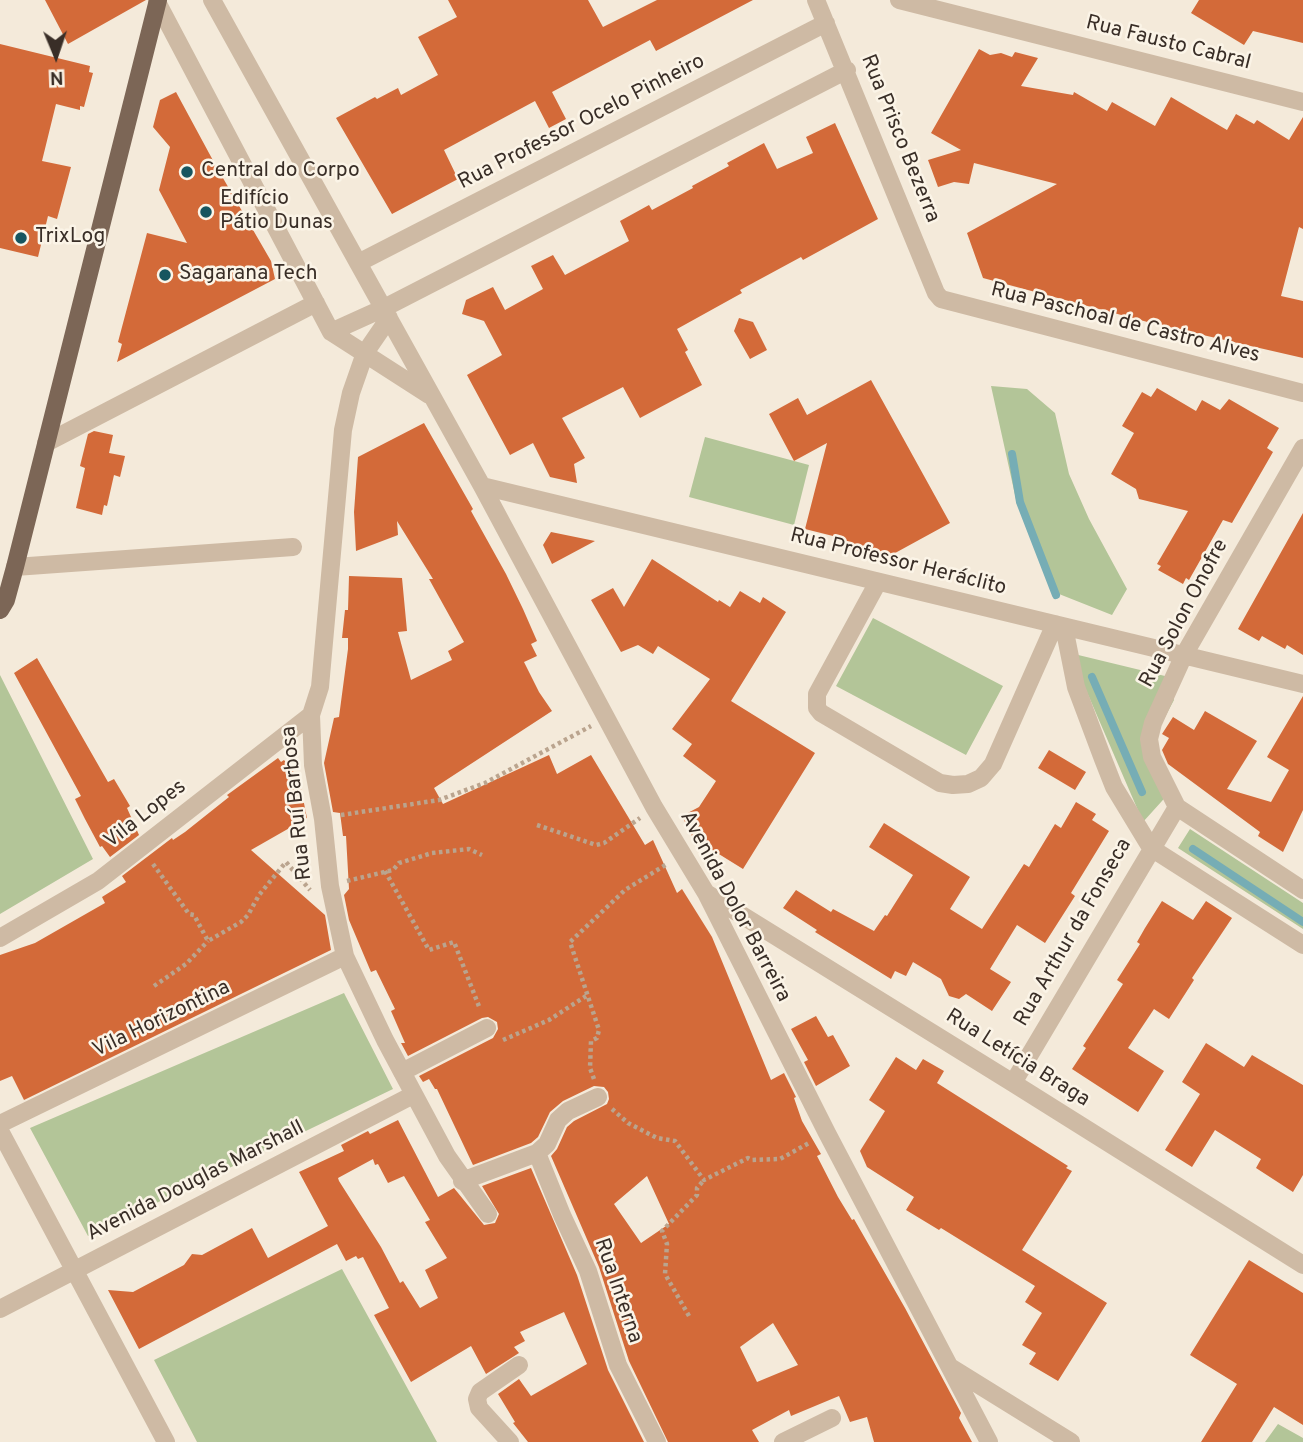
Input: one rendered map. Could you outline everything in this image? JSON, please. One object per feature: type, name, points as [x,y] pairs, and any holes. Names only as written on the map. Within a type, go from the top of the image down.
[{"type":"main road","points":[[0,610],[6,600],[15,567],[158,1]]},
{"type":"street","name":"Avenida Dolor Barreira","points":[[212,0],[482,486],[654,807],[706,893],[827,1133],[989,1442]]},
{"type":"street","name":"Rua Prisco Bezerra","points":[[816,0],[847,70],[937,296]]},
{"type":"street","name":"Rua Fausto Cabral","points":[[899,0],[1303,102]]},
{"type":"street","name":"Avenida Dolor Barreira","points":[[158,1],[331,332],[432,397]]},
{"type":"street","name":"Rua Professor Ocelo Pinheiro","points":[[358,263],[826,23]]},
{"type":"street","points":[[331,332],[386,313],[847,70]]},
{"type":"street","name":"Rua Paschoal de Castro Alves","points":[[937,296],[946,302],[1303,393]]},
{"type":"street","points":[[46,443],[316,303]]},
{"type":"street","name":"Rua Ruí Barbosa","points":[[386,313],[365,354],[351,393],[342,430],[320,687],[311,715],[313,765],[323,818],[330,886],[345,956],[413,1095],[462,1181],[488,1214]]},
{"type":"street","name":"Rua Solon Onofre","points":[[1177,807],[1152,757],[1149,739],[1153,723],[1184,655],[1303,448]]},
{"type":"street","name":"Rua Professor Heráclito","points":[[482,486],[1303,684]]},
{"type":"street","points":[[15,567],[293,547]]},
{"type":"street","points":[[878,582],[817,694],[817,708],[821,713],[940,783],[968,784],[981,778],[993,764],[1059,626]]},
{"type":"street","points":[[1059,626],[1076,687],[1102,759],[1114,787],[1151,848],[1303,945]]},
{"type":"street","name":"Vila Lopes","points":[[0,938],[98,881],[311,715]]},
{"type":"street","points":[[1177,807],[1303,890]]},
{"type":"street","name":"Rua Arthur da Fonseca","points":[[1013,1083],[1177,807]]},
{"type":"street","name":"Rua Letícia Braga","points":[[706,893],[1303,1265]]},
{"type":"street","name":"Vila Horizontina","points":[[0,1124],[345,956]]},
{"type":"street","points":[[401,1072],[487,1028]]},
{"type":"street","name":"Avenida Douglas Marshall","points":[[0,1310],[413,1095]]},
{"type":"street","points":[[462,1181],[537,1153],[547,1144],[558,1120],[568,1111],[598,1097]]},
{"type":"street","points":[[0,1131],[166,1442]]},
{"type":"street","name":"Rua Interna","points":[[537,1153],[588,1271],[618,1365],[657,1442]]},
{"type":"street","points":[[510,1442],[479,1408],[477,1399],[480,1392],[519,1365]]},
{"type":"street","points":[[950,1367],[1071,1442]]},
{"type":"street","points":[[783,1442],[832,1418]]},
{"type":"path","points":[[323,818],[439,800],[485,783],[532,760],[607,717]]},
{"type":"path","points":[[537,825],[596,845],[604,844],[654,807]]},
{"type":"path","points":[[139,848],[189,914],[194,915],[208,941]]},
{"type":"path","points":[[330,886],[393,870],[399,863],[432,853],[469,849],[482,855]]},
{"type":"path","points":[[683,854],[625,890],[570,942],[599,1030],[597,1038],[591,1041],[590,1068],[598,1097],[628,1123],[657,1138],[675,1141],[704,1180]]},
{"type":"path","points":[[154,986],[186,964],[208,941],[241,922],[286,862],[311,892]]},
{"type":"path","points":[[385,871],[429,950],[454,942],[487,1028],[496,1041],[507,1040],[549,1020],[586,996]]},
{"type":"path","points":[[689,1316],[665,1274],[667,1244],[662,1231],[697,1195],[697,1188],[704,1180],[748,1158],[780,1159],[827,1133]]},
{"type":"green space","points":[[991,386],[1027,389],[1055,413],[1069,474],[1089,519],[1127,589],[1112,615],[1054,592],[1017,504]]},
{"type":"green space","points":[[705,437],[809,465],[794,525],[689,497]]},
{"type":"green space","points":[[873,618],[1003,686],[966,755],[836,686]]},
{"type":"green space","points":[[1070,653],[1165,676],[1174,700],[1145,755],[1171,791],[1143,822]]},
{"type":"green space","points":[[0,675],[93,859],[0,914]]},
{"type":"green space","points":[[1190,829],[1303,903],[1303,929],[1178,848]]},
{"type":"green space","points":[[344,993],[393,1089],[88,1236],[30,1128]]},
{"type":"green space","points":[[342,1269],[437,1442],[197,1442],[154,1360]]},
{"type":"green space","points":[[1278,1424],[1303,1438],[1303,1442],[1265,1442]]},
{"type":"building","points":[[45,0],[146,0],[68,44]]},
{"type":"building","points":[[448,0],[588,0],[603,27],[657,0],[753,0],[656,51],[650,40],[552,92],[566,119],[549,128],[535,101],[444,150],[458,179],[392,214],[336,118],[375,97],[377,99],[398,88],[401,95],[438,75],[418,37],[457,17]]},
{"type":"building","points":[[1199,0],[1303,0],[1303,43],[1253,31],[1244,45],[1191,13]]},
{"type":"building","points":[[0,44],[90,66],[89,72],[93,73],[84,107],[80,106],[80,110],[56,104],[42,161],[71,167],[57,219],[48,216],[38,257],[0,248]]},
{"type":"building","points":[[979,49],[990,55],[1001,53],[1012,57],[1015,52],[1038,58],[1021,86],[1073,95],[1074,92],[1107,111],[1112,102],[1155,126],[1171,97],[1227,130],[1236,114],[1254,124],[1257,120],[1289,140],[1303,117],[1303,229],[1299,227],[1281,296],[1303,301],[1303,358],[1155,324],[983,278],[967,233],[1057,184],[974,163],[969,184],[954,182],[938,187],[928,160],[961,150],[931,133]]},
{"type":"building","name":"Edifício Pátio Dunas","points":[[176,92],[271,261],[275,279],[117,362],[122,344],[118,342],[147,233],[187,243],[159,190],[170,147],[153,127],[160,100]]},
{"type":"building","points":[[835,123],[878,219],[803,260],[801,257],[740,290],[742,293],[677,329],[702,385],[640,418],[623,387],[562,418],[585,458],[574,464],[577,483],[550,477],[533,443],[510,455],[467,375],[502,355],[484,321],[462,314],[466,300],[493,287],[505,310],[543,289],[531,266],[553,255],[565,275],[629,241],[620,221],[649,205],[652,210],[693,188],[692,186],[729,166],[727,163],[764,143],[777,169],[813,153],[806,137]]},
{"type":"building","points":[[739,318],[753,322],[767,350],[750,359],[734,331]]},
{"type":"building","points":[[871,380],[950,523],[886,558],[839,546],[841,538],[805,529],[827,443],[794,461],[769,414],[798,398],[807,415]]},
{"type":"building","points":[[1157,388],[1196,411],[1202,400],[1220,410],[1229,399],[1279,428],[1267,448],[1273,452],[1232,523],[1223,520],[1189,580],[1186,578],[1183,584],[1158,570],[1161,566],[1157,564],[1188,511],[1139,499],[1136,489],[1111,474],[1134,433],[1122,426],[1142,392],[1151,397]]},
{"type":"building","points":[[424,423],[473,509],[471,511],[506,574],[537,641],[531,644],[537,656],[524,662],[552,711],[434,788],[443,804],[549,755],[557,774],[591,755],[645,845],[653,840],[677,893],[682,889],[712,937],[771,1080],[784,1073],[796,1097],[794,1098],[802,1121],[821,1154],[817,1156],[838,1197],[852,1220],[854,1219],[905,1308],[961,1413],[959,1418],[972,1442],[874,1442],[867,1417],[850,1422],[839,1396],[791,1416],[789,1410],[752,1430],[759,1442],[668,1442],[629,1361],[599,1267],[551,1156],[567,1127],[607,1104],[608,1092],[604,1087],[594,1086],[563,1101],[550,1112],[538,1137],[531,1143],[473,1165],[437,1089],[429,1079],[423,1082],[419,1076],[493,1038],[498,1029],[497,1022],[488,1017],[482,1018],[408,1056],[391,1011],[395,1009],[376,970],[371,972],[349,920],[344,895],[349,889],[346,836],[343,836],[340,813],[333,812],[324,763],[334,718],[339,717],[348,649],[348,638],[342,638],[345,610],[348,610],[349,576],[402,578],[407,631],[398,632],[411,680],[452,660],[448,651],[464,642],[429,579],[433,579],[397,521],[398,535],[356,551],[354,512],[358,457]],"holes":[[[647,1176],[669,1224],[641,1243],[614,1204]],[[773,1323],[798,1365],[757,1382],[740,1347]]]},
{"type":"building","points":[[94,431],[113,435],[109,453],[125,456],[120,477],[114,475],[107,506],[104,505],[102,515],[76,508],[85,468],[80,466],[88,434]]},
{"type":"building","points":[[1303,513],[1303,655],[1287,645],[1285,649],[1262,636],[1259,641],[1238,629]]},
{"type":"building","points":[[551,532],[595,541],[552,564],[543,545]]},
{"type":"building","points":[[652,559],[730,607],[740,591],[760,603],[763,597],[786,612],[731,701],[815,753],[743,869],[693,838],[682,816],[699,807],[716,781],[683,756],[692,744],[672,729],[710,679],[658,646],[653,654],[638,645],[621,652],[591,600],[613,588],[624,607]]},
{"type":"building","points":[[37,658],[108,782],[114,779],[130,806],[127,808],[139,835],[110,857],[102,846],[100,847],[85,819],[75,799],[81,796],[14,673]]},
{"type":"building","points":[[1303,696],[1303,810],[1283,852],[1258,836],[1260,832],[1168,764],[1162,750],[1169,738],[1162,734],[1173,717],[1194,730],[1205,711],[1257,741],[1227,789],[1271,802],[1289,770],[1267,757]]},
{"type":"building","points":[[1049,750],[1086,772],[1075,790],[1038,768]]},
{"type":"building","points":[[278,758],[281,762],[284,760],[299,779],[307,818],[251,850],[325,915],[331,950],[24,1100],[12,1076],[0,1081],[0,955],[35,943],[105,903],[102,897],[126,882],[122,876],[172,838],[173,840],[185,832],[229,797],[227,795]]},
{"type":"building","points":[[1076,802],[1096,814],[1092,820],[1109,831],[1071,893],[1075,896],[1045,943],[1017,925],[990,969],[1011,982],[992,1011],[966,994],[959,999],[949,996],[941,979],[913,962],[906,976],[895,971],[891,979],[815,932],[817,930],[783,908],[796,890],[831,912],[833,909],[874,931],[913,875],[869,847],[884,823],[970,877],[950,909],[982,929],[1024,864],[1029,867],[1055,824],[1061,828]]},
{"type":"building","points":[[1162,901],[1193,920],[1206,901],[1232,918],[1192,978],[1194,980],[1169,1019],[1154,1009],[1128,1048],[1164,1071],[1138,1112],[1072,1069],[1086,1048],[1083,1046],[1123,984],[1117,980],[1140,944],[1137,942]]},
{"type":"building","points":[[816,1016],[828,1037],[833,1035],[850,1066],[816,1086],[804,1062],[808,1060],[791,1029]]},
{"type":"building","points":[[1206,1043],[1244,1067],[1252,1055],[1303,1085],[1303,1175],[1293,1192],[1256,1168],[1261,1159],[1215,1130],[1192,1167],[1165,1150],[1200,1094],[1182,1082]]},
{"type":"building","points":[[896,1057],[916,1070],[923,1059],[944,1071],[937,1083],[1072,1171],[1022,1250],[1107,1303],[1058,1381],[1029,1364],[1036,1353],[1022,1345],[1042,1313],[1025,1302],[1035,1286],[941,1228],[939,1230],[906,1210],[914,1197],[867,1167],[860,1151],[885,1111],[869,1100]]},
{"type":"building","points":[[398,1120],[438,1197],[454,1188],[484,1225],[495,1223],[499,1214],[482,1186],[531,1168],[577,1275],[608,1370],[644,1442],[528,1442],[513,1423],[515,1422],[498,1394],[519,1379],[531,1396],[587,1364],[564,1312],[520,1332],[525,1341],[514,1347],[519,1353],[486,1374],[471,1346],[411,1382],[374,1315],[389,1308],[363,1257],[358,1259],[356,1256],[346,1261],[337,1244],[139,1349],[108,1290],[133,1292],[184,1265],[192,1254],[202,1255],[252,1228],[268,1258],[328,1226],[299,1172],[344,1151],[341,1145],[368,1131],[370,1134]],"holes":[[[373,1159],[375,1165],[378,1164],[388,1183],[404,1176],[430,1220],[425,1222],[447,1258],[425,1270],[438,1298],[420,1308],[403,1281],[400,1283],[338,1178]]]},
{"type":"building","points":[[1249,1260],[1303,1293],[1303,1425],[1274,1407],[1252,1442],[1201,1442],[1237,1384],[1190,1355]]},
{"type":"waterway","points":[[1012,454],[1020,502],[1056,595]]},
{"type":"waterway","points":[[1092,677],[1142,792]]},
{"type":"waterway","points":[[1193,849],[1303,922]]},
{"type":"place","name":"Central do Corpo","points":[[187,172]]},
{"type":"place","name":"Edifício Pátio Dunas","points":[[206,212]]},
{"type":"place","name":"TrixLog","points":[[21,238]]},
{"type":"place","name":"Sagarana Tech","points":[[165,275]]}]
